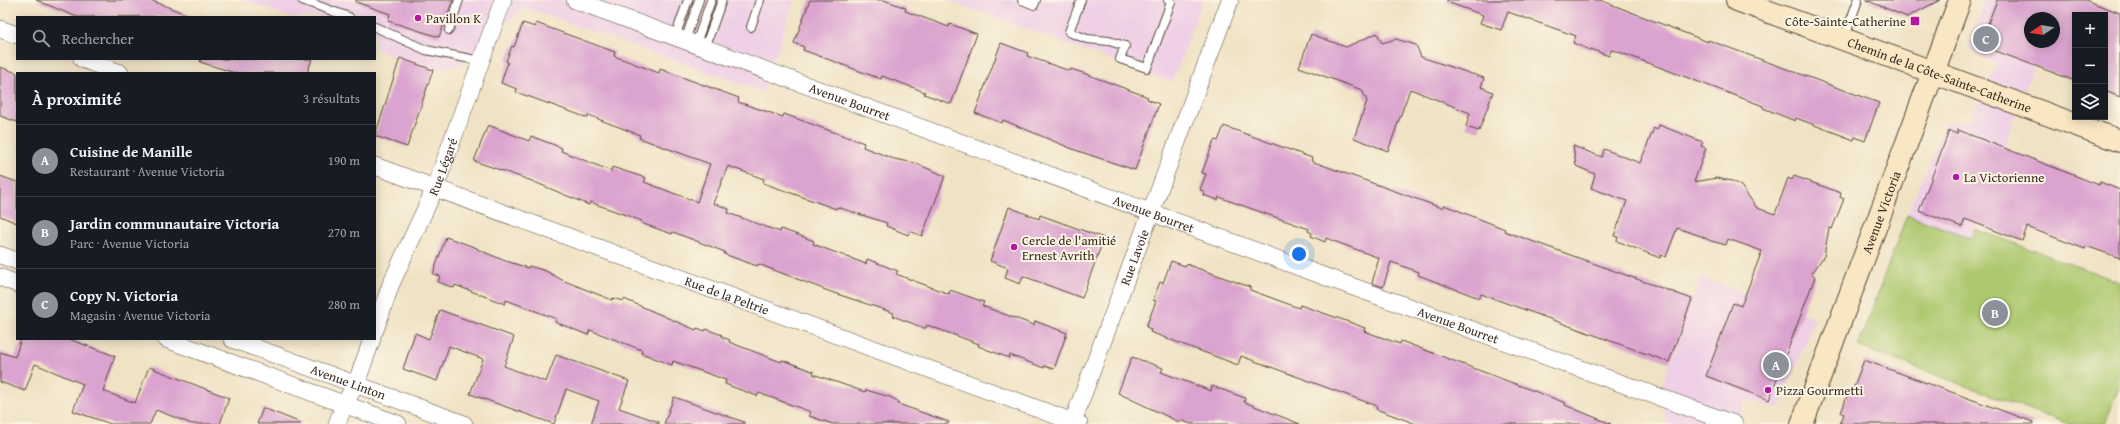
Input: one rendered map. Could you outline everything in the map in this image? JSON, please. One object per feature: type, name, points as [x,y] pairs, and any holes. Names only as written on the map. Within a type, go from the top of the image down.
[{"type":"street","name":"Rue Légaré","points":[[376,327],[391,284],[435,188],[503,0]]},
{"type":"street","name":"Avenue Bourret","points":[[575,0],[1151,213],[1734,424]]},
{"type":"street","name":"Rue Lavoie","points":[[1075,423],[1230,0]]},
{"type":"street","name":"Chemin de la Côte-Sainte-Catherine","points":[[1737,0],[2120,141]]},
{"type":"street","name":"Avenue Victoria","points":[[1802,424],[1960,0]]},
{"type":"street","points":[[0,29],[16,35]]},
{"type":"street","points":[[85,60],[117,72]]},
{"type":"street","name":"Rue de la Peltrie","points":[[376,166],[1075,423]]},
{"type":"street","points":[[0,255],[16,261]]},
{"type":"street","points":[[0,277],[16,284]]},
{"type":"street","name":"Avenue Linton","points":[[169,340],[398,424]]},
{"type":"street","name":"Avenue Linton","points":[[235,340],[464,424]]},
{"type":"street","points":[[337,424],[344,405],[356,384],[372,340]]},
{"type":"lane","points":[[302,0],[346,16]]},
{"type":"lane","points":[[449,30],[459,0]]},
{"type":"lane","points":[[688,0],[690,42]]},
{"type":"lane","points":[[690,42],[699,0]]},
{"type":"lane","points":[[690,42],[711,0]]},
{"type":"lane","points":[[690,42],[722,0]]},
{"type":"lane","points":[[751,27],[760,0]]},
{"type":"lane","points":[[1022,0],[1034,5],[1036,0]]},
{"type":"lane","points":[[1081,0],[1069,32],[1087,39],[1109,41],[1125,46],[1120,58],[1147,68],[1171,2],[1168,0]]},
{"type":"lane","points":[[1844,40],[1858,0]]},
{"type":"lane","points":[[376,27],[426,50],[481,61]]},
{"type":"shaded area","points":[[243,0],[794,0],[763,92],[524,7],[460,64],[433,70],[376,49],[376,16],[286,16]]},
{"type":"shaded area","points":[[946,0],[1203,0],[1172,82]]},
{"type":"shaded area","points":[[1985,0],[2059,0],[2040,12],[2024,12],[2024,48],[2041,48],[1971,238],[1907,215],[1946,123],[1970,121],[1997,64],[1968,49]]},
{"type":"shaded area","points":[[1700,278],[1815,318],[1780,408],[1745,400],[1736,424],[1666,424],[1661,387]]},
{"type":"green space","points":[[1907,215],[1971,238],[1975,229],[2120,282],[2120,385],[2105,424],[2069,424],[1858,346]]},
{"type":"building","points":[[36,0],[150,0],[191,16],[75,16]]},
{"type":"building","name":"Pavillon K","points":[[356,0],[453,0],[439,37],[388,21],[390,14],[356,2]]},
{"type":"building","points":[[810,0],[884,0],[906,8],[905,11],[949,27],[950,24],[977,34],[951,104],[924,94],[925,92],[882,76],[881,79],[803,50],[804,47],[794,43]]},
{"type":"building","points":[[1447,0],[1600,0],[1708,42],[1708,40],[1879,103],[1865,141],[1855,137],[1854,140],[1796,118],[1795,121],[1763,108],[1763,106],[1619,52],[1611,50],[1609,56],[1591,49],[1590,50],[1573,43],[1576,36],[1508,12],[1501,30],[1480,23],[1483,15],[1447,2]]},
{"type":"building","points":[[1866,0],[1940,0],[1907,17]]},
{"type":"building","points":[[1997,0],[2085,0],[2120,13],[2120,97],[2108,92],[2108,12],[2072,12],[2072,80],[1980,45]]},
{"type":"building","points":[[523,23],[535,27],[536,23],[615,52],[614,56],[659,73],[660,69],[739,98],[738,102],[783,117],[784,114],[864,143],[863,147],[894,159],[915,163],[945,176],[922,236],[910,231],[908,235],[886,226],[887,223],[837,207],[836,209],[763,183],[764,179],[728,166],[713,203],[729,209],[728,213],[780,232],[781,229],[798,235],[814,241],[813,244],[866,264],[867,259],[898,271],[896,274],[949,294],[950,290],[984,302],[982,306],[1034,325],[1035,321],[1067,333],[1054,369],[1044,366],[1044,368],[1010,355],[1009,358],[978,346],[979,344],[927,325],[926,328],[924,328],[893,316],[894,313],[831,292],[758,264],[757,266],[724,254],[725,252],[673,232],[672,234],[641,223],[642,221],[590,202],[589,205],[532,181],[474,161],[488,125],[529,141],[531,136],[562,148],[561,151],[611,171],[612,167],[646,178],[644,182],[697,202],[710,164],[639,138],[640,135],[589,115],[588,118],[516,92],[517,89],[501,83],[508,62],[506,61],[512,46],[514,47]]},
{"type":"building","points":[[1377,33],[1382,43],[1396,39],[1416,45],[1421,57],[1484,78],[1481,87],[1493,92],[1479,131],[1466,127],[1470,113],[1410,89],[1388,151],[1354,138],[1367,101],[1362,90],[1299,67],[1311,34],[1346,47]]},
{"type":"building","points":[[1001,43],[1028,53],[1027,56],[1070,71],[1071,69],[1086,74],[1148,97],[1147,99],[1159,104],[1135,170],[1075,150],[1003,120],[1002,123],[975,113]]},
{"type":"building","points":[[400,58],[433,70],[407,147],[376,136]]},
{"type":"building","points":[[201,60],[312,60],[307,72],[232,72],[200,62]]},
{"type":"building","points":[[0,67],[16,73],[16,122],[0,116]]},
{"type":"building","points":[[1659,125],[1703,142],[1701,146],[1706,148],[1694,182],[1717,178],[1732,181],[1741,186],[1757,208],[1775,214],[1788,178],[1792,180],[1794,176],[1841,193],[1840,197],[1844,199],[1832,229],[1829,228],[1824,256],[1811,275],[1815,277],[1769,400],[1706,376],[1733,303],[1741,306],[1762,251],[1728,239],[1726,245],[1711,241],[1677,228],[1666,257],[1661,255],[1660,258],[1617,241],[1618,237],[1614,236],[1627,201],[1591,188],[1595,174],[1576,166],[1573,146],[1602,157],[1604,149],[1640,163],[1654,128],[1657,130]]},
{"type":"building","points":[[1224,126],[1312,158],[1311,161],[1442,208],[1444,205],[1505,229],[1504,231],[1692,299],[1669,362],[1481,294],[1479,298],[1418,275],[1419,272],[1391,262],[1383,287],[1372,283],[1379,258],[1326,238],[1325,242],[1311,236],[1312,233],[1308,231],[1309,229],[1219,197],[1218,200],[1203,195],[1204,191],[1200,190],[1206,174],[1202,173],[1214,140],[1218,141]]},
{"type":"building","points":[[1958,130],[2099,185],[2100,182],[2120,190],[2120,258],[2086,246],[2085,249],[2027,227],[2022,241],[1965,219],[1962,227],[1919,211],[1949,131],[1957,134]]},
{"type":"building","points":[[0,176],[16,182],[16,223],[0,216]]},
{"type":"building","points":[[1009,207],[1039,219],[1040,215],[1104,238],[1082,298],[1023,276],[1020,284],[1005,278],[1008,268],[990,261]]},
{"type":"building","points":[[446,237],[477,248],[503,260],[528,268],[529,266],[546,271],[562,280],[612,300],[613,298],[623,301],[624,299],[696,330],[697,328],[705,331],[706,329],[722,335],[722,337],[730,340],[729,342],[781,362],[782,360],[799,366],[814,372],[813,374],[865,392],[866,390],[890,397],[899,402],[898,404],[949,422],[948,424],[833,424],[809,416],[811,412],[759,393],[757,396],[725,384],[726,380],[673,361],[672,365],[641,353],[642,350],[590,330],[588,335],[555,322],[557,319],[506,300],[505,304],[455,285],[454,288],[438,282],[440,276],[433,274]]},
{"type":"building","points":[[1171,261],[1185,266],[1186,264],[1250,287],[1250,290],[1299,308],[1300,305],[1352,323],[1365,328],[1364,331],[1400,344],[1401,341],[1566,403],[1565,405],[1611,424],[1416,424],[1376,409],[1377,406],[1241,356],[1238,365],[1150,332],[1151,329],[1146,327],[1156,301],[1153,300],[1160,282],[1163,283]]},
{"type":"building","points":[[440,310],[514,337],[504,366],[546,382],[556,355],[629,381],[619,408],[659,422],[659,424],[591,424],[599,401],[566,389],[554,424],[470,394],[483,359],[449,346],[437,381],[403,369],[415,333],[429,339]]},
{"type":"building","points":[[21,340],[72,340],[115,356],[103,391],[135,403],[149,367],[229,398],[220,424],[192,424],[156,410],[150,424],[111,424],[73,411],[83,384],[35,364],[25,391],[0,382],[0,352],[15,357]]},
{"type":"building","points":[[1132,357],[1163,368],[1161,372],[1211,391],[1212,386],[1245,398],[1244,402],[1300,424],[1191,424],[1180,420],[1179,422],[1118,393]]},
{"type":"building","points":[[1864,360],[2033,422],[2033,424],[1840,424],[1844,414],[1841,413],[1850,388],[1853,389]]},
{"type":"building","points":[[674,397],[744,422],[744,424],[664,424]]},
{"type":"building","points":[[263,408],[301,423],[301,424],[257,424]]},
{"type":"place","name":"Pavillon K","points":[[418,18]]},
{"type":"place","name":"Côte-Sainte-Catherine","points":[[1915,21]]},
{"type":"place","name":"Copy N. Victoria","points":[[1986,39]]},
{"type":"place","name":"La Victorienne","points":[[1956,177]]},
{"type":"place","name":"Cercle de l'amitié Ernest Avrith","points":[[1014,247]]},
{"type":"place","name":"Jardin communautaire Victoria","points":[[1995,313]]},
{"type":"place","name":"Cuisine de Manille","points":[[1776,365]]},
{"type":"place","name":"Pizza Gourmetti","points":[[1768,390]]}]
